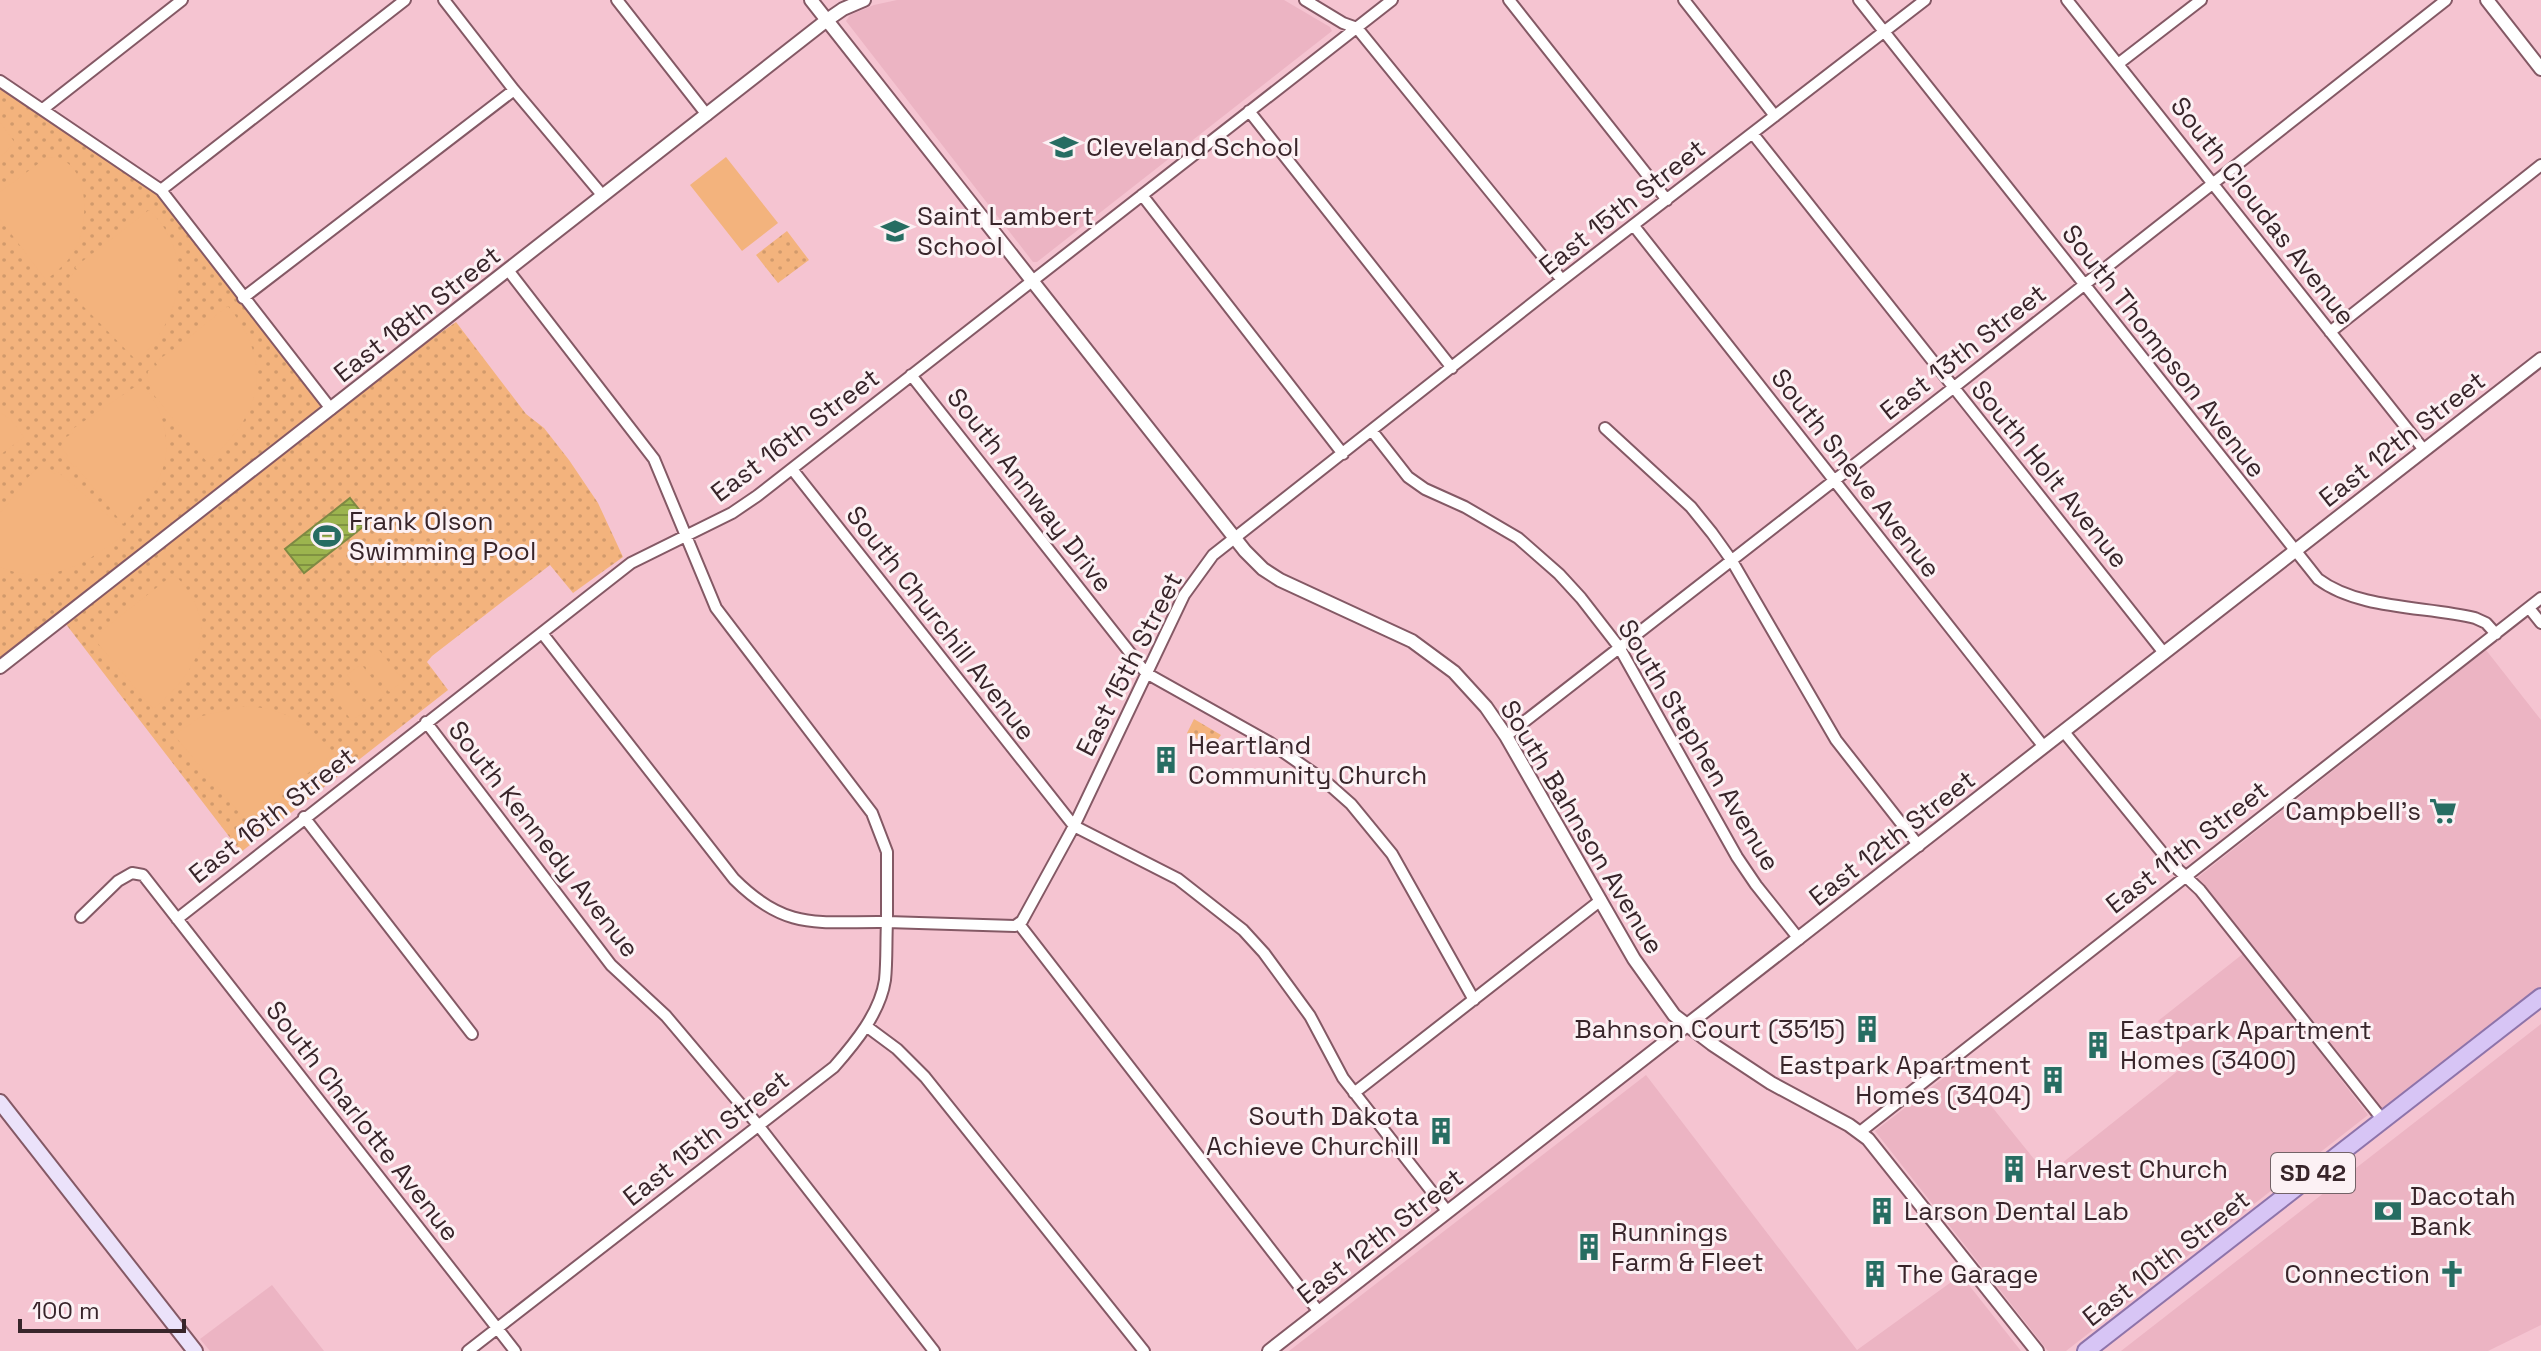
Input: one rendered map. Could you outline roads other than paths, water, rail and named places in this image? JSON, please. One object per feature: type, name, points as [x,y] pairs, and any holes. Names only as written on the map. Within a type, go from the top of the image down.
[{"type":"main road","name":"East 10th Street","points":[[2086,1351],[2541,997]]},
{"type":"main road","points":[[0,1102],[195,1351]]},
{"type":"street","points":[[43,109],[182,0]]},
{"type":"street","points":[[161,190],[405,0]]},
{"type":"street","points":[[444,0],[603,196]]},
{"type":"street","points":[[617,0],[707,115]]},
{"type":"street","name":"South Bahnson Avenue","points":[[811,0],[1257,563],[1280,580],[1386,628],[1441,660],[1476,695],[1506,736],[1646,978],[1674,1015],[1780,1089],[1860,1132],[1894,1168],[2037,1351]]},
{"type":"street","name":"East 18th Street","points":[[0,667],[827,20],[864,0]]},
{"type":"street","points":[[1305,0],[1357,28],[1562,280]]},
{"type":"street","name":"East 16th Street","points":[[177,919],[631,563],[732,513],[792,469],[1392,0]]},
{"type":"street","points":[[1509,0],[1667,200]]},
{"type":"street","points":[[1684,0],[1775,116]]},
{"type":"street","name":"South Thompson Avenue","points":[[1859,0],[2318,579],[2351,597],[2475,618],[2486,623],[2496,634]]},
{"type":"street","name":"East 15th Street","points":[[1019,924],[1074,826],[1190,585],[1213,555],[1925,0]]},
{"type":"street","name":"South Cloudas Avenue","points":[[2067,0],[2424,450]]},
{"type":"street","points":[[2118,64],[2201,0]]},
{"type":"street","name":"East 13th Street","points":[[1506,736],[2446,0]]},
{"type":"street","points":[[2487,0],[2541,69]]},
{"type":"street","points":[[0,81],[161,190],[331,409]]},
{"type":"street","points":[[243,298],[514,90]]},
{"type":"street","points":[[1249,111],[1452,368]]},
{"type":"street","name":"South Holt Avenue","points":[[1753,134],[2164,653]]},
{"type":"street","points":[[2330,332],[2541,165]]},
{"type":"street","points":[[1142,195],[1343,454]]},
{"type":"street","name":"South Sneve Avenue","points":[[1634,226],[2044,747]]},
{"type":"street","name":"East 15th Street","points":[[468,1351],[834,1067],[866,1026],[885,980],[887,852],[872,813],[716,608],[654,459],[508,270]]},
{"type":"street","name":"East 12th Street","points":[[1269,1351],[2541,359]]},
{"type":"street","name":"South Annway Drive","points":[[911,375],[1146,673],[1269,742],[1325,781],[1351,804],[1392,854],[1474,1000]]},
{"type":"street","points":[[1605,428],[1691,507],[1732,561],[1836,740],[1919,846]]},
{"type":"street","name":"South Stephen Avenue","points":[[1372,431],[1408,477],[1425,489],[1492,522],[1559,574],[1619,647],[1737,857],[1799,939]]},
{"type":"street","name":"South Churchill Avenue","points":[[792,469],[1074,826],[1178,879],[1243,930],[1293,989],[1354,1093],[1447,1211]]},
{"type":"street","name":"East 11th Street","points":[[1860,1132],[2541,598]]},
{"type":"street","points":[[2529,608],[2541,623]]},
{"type":"street","points":[[542,633],[734,879],[771,911],[803,921],[1019,924],[1319,1312]]},
{"type":"street","name":"South Kennedy Avenue","points":[[426,722],[611,965],[666,1016],[758,1125],[934,1351]]},
{"type":"street","points":[[2064,732],[2169,861],[2200,890],[2382,1119]]},
{"type":"street","points":[[304,817],[472,1034]]},
{"type":"street","name":"South Charlotte Avenue","points":[[81,917],[118,881],[132,873],[143,875],[515,1351]]},
{"type":"street","points":[[1354,1093],[1601,900]]},
{"type":"street","points":[[866,1026],[897,1049],[925,1077],[1144,1351]]},
{"type":"place","name":"Cleveland School","points":[[1064,147]]},
{"type":"place","name":"Saint Lambert School","points":[[895,231]]},
{"type":"place","name":"Frank Olson Swimming Pool","points":[[327,536]]},
{"type":"place","name":"Heartland Community Church","points":[[1166,760]]},
{"type":"place","name":"Campbell's","points":[[2443,811]]},
{"type":"place","name":"Bahnson Court (3515)","points":[[1867,1029]]},
{"type":"place","name":"Eastpark Apartment Homes (3400)","points":[[2098,1045]]},
{"type":"place","name":"Eastpark Apartment Homes (3404)","points":[[2053,1080]]},
{"type":"place","name":"South Dakota Achieve Churchill","points":[[1441,1131]]},
{"type":"place","name":"Harvest Church","points":[[2014,1169]]},
{"type":"place","name":"Larson Dental Lab","points":[[1882,1211]]},
{"type":"place","name":"Dacotah Bank","points":[[2388,1211]]},
{"type":"place","name":"Runnings Farm & Fleet","points":[[1589,1247]]},
{"type":"place","name":"The Garage","points":[[1875,1274]]},
{"type":"place","name":"Connection","points":[[2452,1274]]}]
